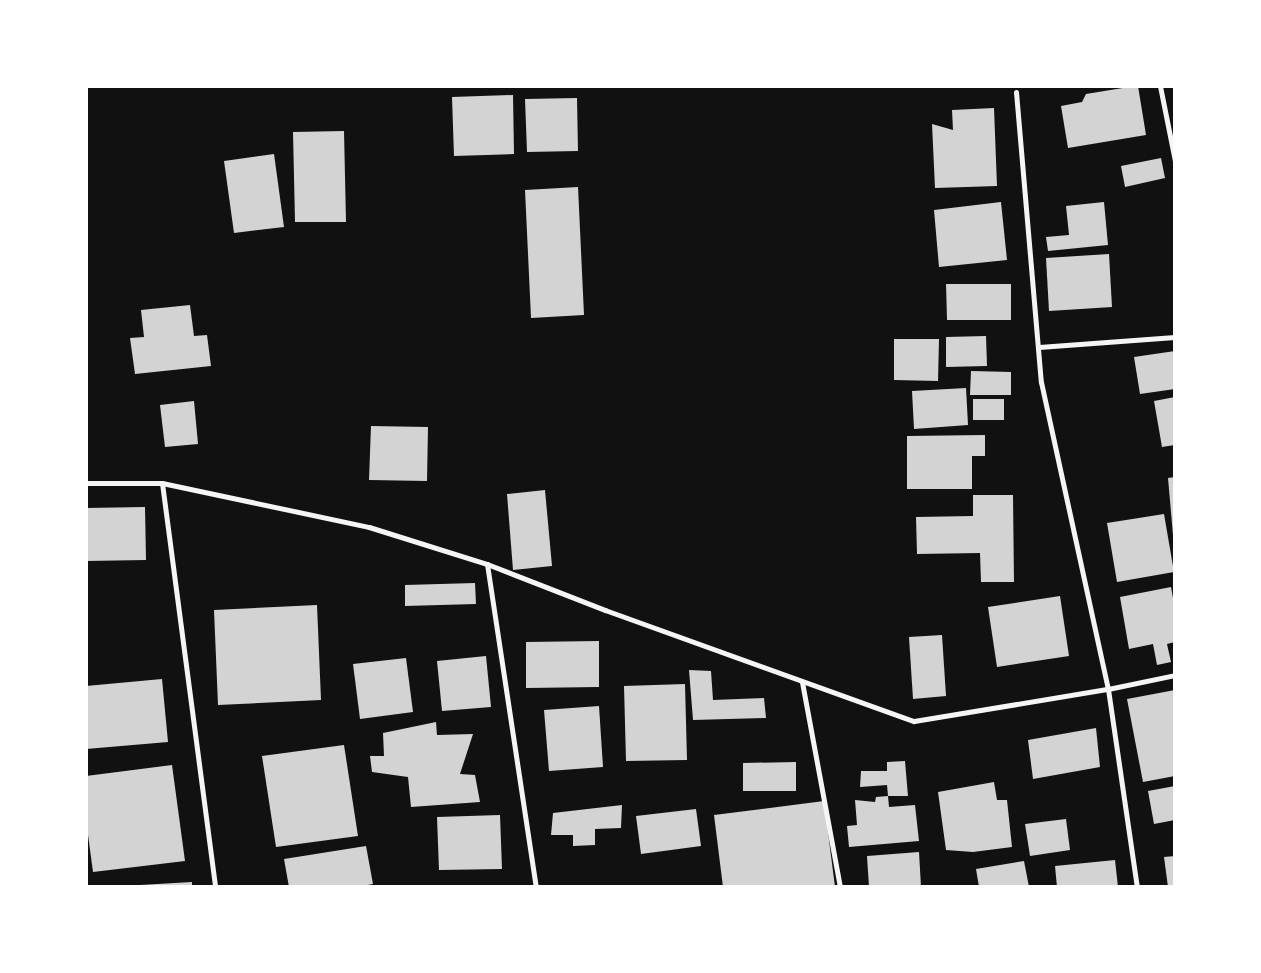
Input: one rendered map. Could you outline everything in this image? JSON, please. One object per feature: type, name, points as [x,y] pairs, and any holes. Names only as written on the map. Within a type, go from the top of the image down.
[{"type":"street","points":[[1160,86],[1175,161]]},
{"type":"street","points":[[1016,92],[1041,382],[1108,688],[1138,887]]},
{"type":"street","points":[[1039,347],[1175,337]]},
{"type":"street","points":[[86,483],[162,483],[370,527],[487,564],[605,610],[914,721],[1175,675]]},
{"type":"street","points":[[162,483],[215,887]]},
{"type":"street","points":[[487,564],[536,887]]},
{"type":"street","points":[[802,682],[840,887]]},
{"type":"building","points":[[1138,86],[1146,135],[1068,148],[1061,106],[1082,102],[1086,94]]},
{"type":"building","points":[[513,95],[514,154],[454,156],[452,97]]},
{"type":"building","points":[[577,98],[578,151],[527,152],[525,99]]},
{"type":"building","points":[[994,108],[997,186],[935,188],[932,124],[953,130],[952,110]]},
{"type":"building","points":[[344,131],[346,222],[295,222],[293,132]]},
{"type":"building","points":[[274,154],[284,227],[234,233],[224,161]]},
{"type":"building","points":[[1161,158],[1165,178],[1125,187],[1121,166]]},
{"type":"building","points":[[578,187],[584,315],[531,318],[525,190]]},
{"type":"building","points":[[1001,202],[1007,260],[939,267],[934,210]]},
{"type":"building","points":[[1104,202],[1108,245],[1048,251],[1046,237],[1069,235],[1066,206]]},
{"type":"building","points":[[1109,254],[1112,307],[1049,311],[1046,258]]},
{"type":"building","points":[[946,284],[1011,284],[1011,320],[947,320]]},
{"type":"building","points":[[190,305],[194,336],[207,335],[211,366],[135,374],[130,338],[144,337],[141,310]]},
{"type":"building","points":[[986,336],[987,366],[946,367],[946,337]]},
{"type":"building","points":[[894,339],[939,339],[938,381],[894,380]]},
{"type":"building","points":[[1175,351],[1175,389],[1140,394],[1134,357]]},
{"type":"building","points":[[971,371],[1011,372],[1011,395],[970,395]]},
{"type":"building","points":[[966,388],[968,425],[914,429],[912,391]]},
{"type":"building","points":[[1175,397],[1175,445],[1162,447],[1154,401]]},
{"type":"building","points":[[973,399],[1004,399],[1004,420],[973,420]]},
{"type":"building","points":[[194,401],[198,444],[165,447],[160,405]]},
{"type":"building","points":[[371,426],[428,427],[427,481],[369,480]]},
{"type":"building","points":[[985,435],[985,456],[972,456],[972,489],[907,489],[907,436]]},
{"type":"building","points":[[1175,477],[1175,535],[1173,535],[1168,478]]},
{"type":"building","points":[[545,490],[552,566],[513,570],[507,494]]},
{"type":"building","points":[[973,495],[1013,495],[1014,582],[981,582],[980,553],[917,554],[916,517],[973,516]]},
{"type":"building","points":[[145,507],[146,560],[86,561],[86,508]]},
{"type":"building","points":[[1164,514],[1174,572],[1117,582],[1107,523]]},
{"type":"building","points":[[475,583],[476,604],[405,606],[405,585]]},
{"type":"building","points":[[1171,587],[1175,609],[1175,642],[1167,644],[1171,662],[1157,665],[1153,644],[1129,649],[1120,597]]},
{"type":"building","points":[[1060,596],[1069,656],[997,667],[988,607]]},
{"type":"building","points":[[317,605],[321,700],[218,705],[214,610]]},
{"type":"building","points":[[942,635],[946,696],[913,699],[909,637]]},
{"type":"building","points":[[599,641],[599,687],[526,688],[526,642]]},
{"type":"building","points":[[486,656],[491,707],[442,711],[437,661]]},
{"type":"building","points":[[406,658],[413,712],[360,719],[353,664]]},
{"type":"building","points":[[689,670],[711,671],[713,700],[764,698],[766,718],[693,720]]},
{"type":"building","points":[[162,679],[168,742],[86,749],[86,686]]},
{"type":"building","points":[[685,684],[687,760],[626,761],[624,686]]},
{"type":"building","points":[[1175,690],[1175,776],[1143,782],[1127,699]]},
{"type":"building","points":[[599,706],[603,767],[549,771],[544,710]]},
{"type":"building","points":[[436,722],[437,735],[473,734],[460,774],[475,775],[480,802],[411,807],[408,777],[372,772],[370,756],[384,756],[383,733]]},
{"type":"building","points":[[1096,728],[1100,767],[1033,779],[1028,740]]},
{"type":"building","points":[[344,745],[358,836],[276,847],[262,756]]},
{"type":"building","points":[[905,761],[908,796],[888,796],[887,785],[860,787],[861,771],[887,771],[887,762]]},
{"type":"building","points":[[796,762],[796,791],[743,791],[743,763]]},
{"type":"building","points":[[172,765],[185,861],[93,872],[86,820],[86,776]]},
{"type":"building","points":[[994,782],[997,800],[1007,800],[1012,847],[973,852],[946,850],[938,792]]},
{"type":"building","points":[[1175,786],[1175,820],[1154,824],[1148,791]]},
{"type":"building","points":[[888,796],[889,807],[915,805],[919,841],[849,847],[847,826],[857,825],[855,800],[875,802],[876,797]]},
{"type":"building","points":[[824,801],[835,887],[723,887],[714,815]]},
{"type":"building","points":[[622,805],[621,828],[595,829],[595,845],[573,846],[573,835],[551,835],[553,813]]},
{"type":"building","points":[[696,809],[701,846],[641,854],[636,816]]},
{"type":"building","points":[[500,815],[502,869],[439,870],[437,817]]},
{"type":"building","points":[[1066,819],[1070,850],[1030,856],[1025,824]]},
{"type":"building","points":[[366,846],[373,884],[357,887],[289,887],[284,859]]},
{"type":"building","points":[[919,852],[921,887],[869,887],[867,856]]},
{"type":"building","points":[[1175,856],[1175,887],[1168,887],[1164,857]]},
{"type":"building","points":[[1115,860],[1118,887],[1057,887],[1055,866]]},
{"type":"building","points":[[1024,861],[1029,887],[979,887],[976,869]]},
{"type":"building","points":[[192,882],[192,887],[140,887],[140,885]]}]
